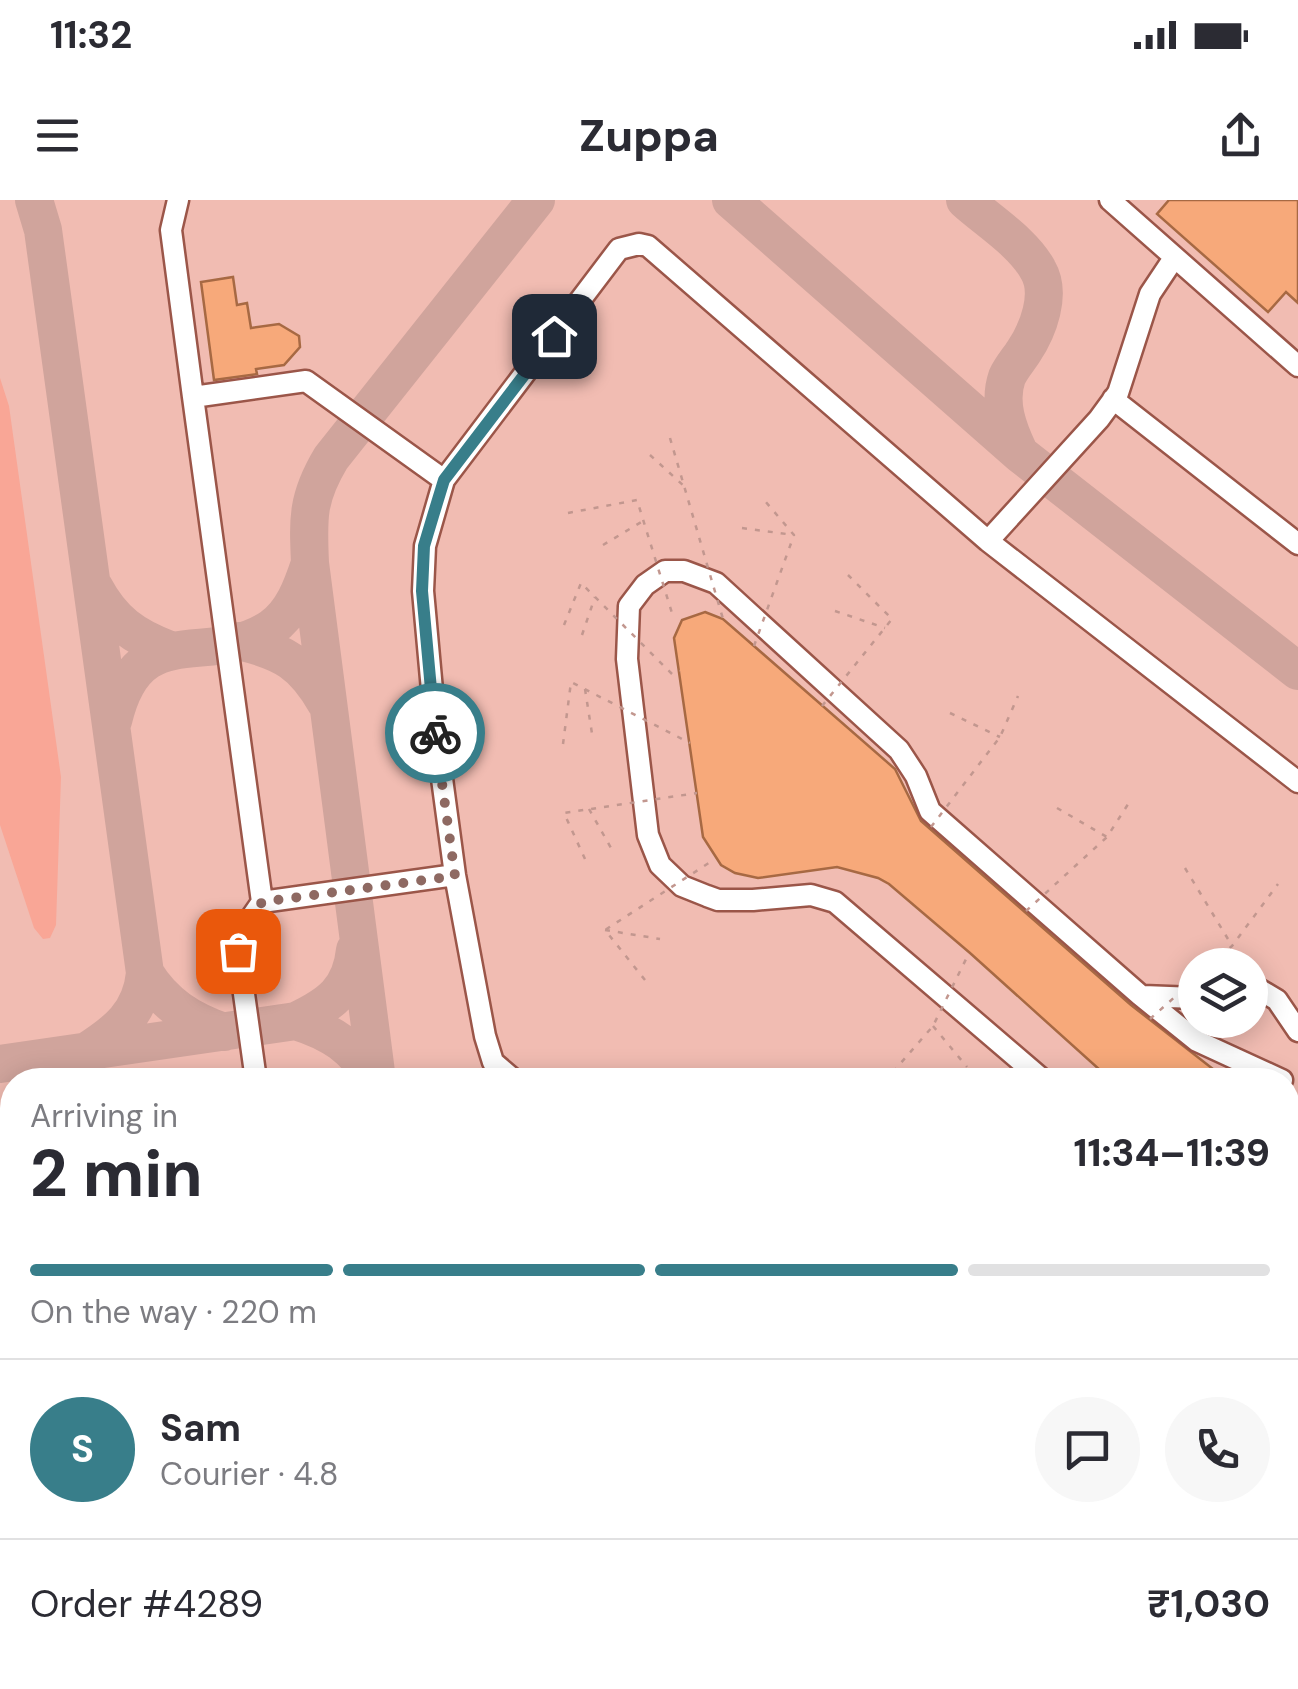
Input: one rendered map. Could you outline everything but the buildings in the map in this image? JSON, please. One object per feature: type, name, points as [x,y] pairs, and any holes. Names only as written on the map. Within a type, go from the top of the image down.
[{"type":"lane","points":[[178,200],[172,230],[262,902],[244,928],[238,951],[254,1068]]},
{"type":"lane","points":[[1124,205],[1174,258],[1298,366]]},
{"type":"lane","points":[[501,1068],[494,1062],[485,1036],[455,876],[422,591],[424,546],[444,480],[619,249],[648,246],[988,541],[1298,782]]},
{"type":"lane","points":[[988,541],[1113,399],[1128,367],[1150,294],[1174,258]]},
{"type":"lane","points":[[193,397],[306,380],[444,480]]},
{"type":"lane","points":[[1113,399],[1298,544]]},
{"type":"lane","points":[[1028,1068],[836,902],[812,895],[718,900],[682,886],[660,865],[648,834],[627,659],[629,606],[645,585],[665,570],[716,583],[899,750],[916,776],[930,811],[1140,995],[1207,1047],[1255,1068]]},
{"type":"lane","points":[[262,902],[455,876]]},
{"type":"lane","points":[[1140,995],[1178,999]]},
{"type":"lane","points":[[1268,995],[1277,1000],[1298,1030]]},
{"type":"lane","points":[[1204,1038],[1207,1047]]},
{"type":"path","points":[[670,438],[723,618]]},
{"type":"path","points":[[650,455],[684,487]]},
{"type":"path","points":[[568,512],[637,500],[672,613]]},
{"type":"path","points":[[765,501],[794,535]]},
{"type":"path","points":[[604,544],[643,521]]},
{"type":"path","points":[[742,528],[794,535]]},
{"type":"path","points":[[754,646],[794,535]]},
{"type":"path","points":[[822,706],[892,619],[848,575]]},
{"type":"path","points":[[564,625],[582,583],[672,674],[680,671]]},
{"type":"path","points":[[582,635],[595,597]]},
{"type":"path","points":[[835,610],[884,628]]},
{"type":"path","points":[[563,744],[571,682],[690,744]]},
{"type":"path","points":[[585,689],[593,740]]},
{"type":"path","points":[[931,828],[1000,736],[1018,696]]},
{"type":"path","points":[[950,713],[1000,736]]},
{"type":"path","points":[[584,859],[564,813],[697,793]]},
{"type":"path","points":[[1026,911],[1106,837],[1132,798]]},
{"type":"path","points":[[1057,808],[1106,837]]},
{"type":"path","points":[[588,809],[611,848]]},
{"type":"path","points":[[605,930],[715,858]]},
{"type":"path","points":[[1186,868],[1232,946]]},
{"type":"path","points":[[1230,948],[1278,884]]},
{"type":"path","points":[[605,930],[660,940]]},
{"type":"path","points":[[605,930],[645,980]]},
{"type":"path","points":[[896,1068],[933,1026],[970,953]]},
{"type":"path","points":[[1150,1019],[1178,994]]},
{"type":"path","points":[[933,1026],[967,1067]]},
{"type":"shaded area","points":[[0,200],[1298,200],[1298,1068],[0,1068]]},
{"type":"shaded area","points":[[0,378],[9,406],[61,777],[56,925],[50,938],[43,939],[34,928],[0,825]]},
{"type":"taxiway","points":[[34,200],[43,230],[145,973],[133,1011],[84,1053]]},
{"type":"taxiway","points":[[375,1068],[310,563],[311,509],[317,485],[331,458],[536,200]]},
{"type":"taxiway","points":[[731,200],[1020,454],[1298,671]]},
{"type":"taxiway","points":[[965,200],[1024,250],[1042,280],[1038,322],[1004,387],[1006,416],[1019,452]]},
{"type":"taxiway","points":[[113,721],[124,688],[139,667],[157,656],[247,640],[279,622],[296,599],[310,563]]},
{"type":"taxiway","points":[[94,587],[125,626],[170,650]]},
{"type":"taxiway","points":[[239,641],[291,661],[326,703]]},
{"type":"taxiway","points":[[296,1021],[319,1009],[344,986],[355,950]]},
{"type":"taxiway","points":[[145,973],[179,1010],[224,1032]]},
{"type":"taxiway","points":[[0,1064],[296,1021],[341,1042],[365,1068]]},
{"type":"way so far","points":[[238,951],[244,928],[262,902],[455,876],[435,733]]},
{"type":"route","points":[[435,733],[422,591],[424,546],[444,480],[554,336]]}]
